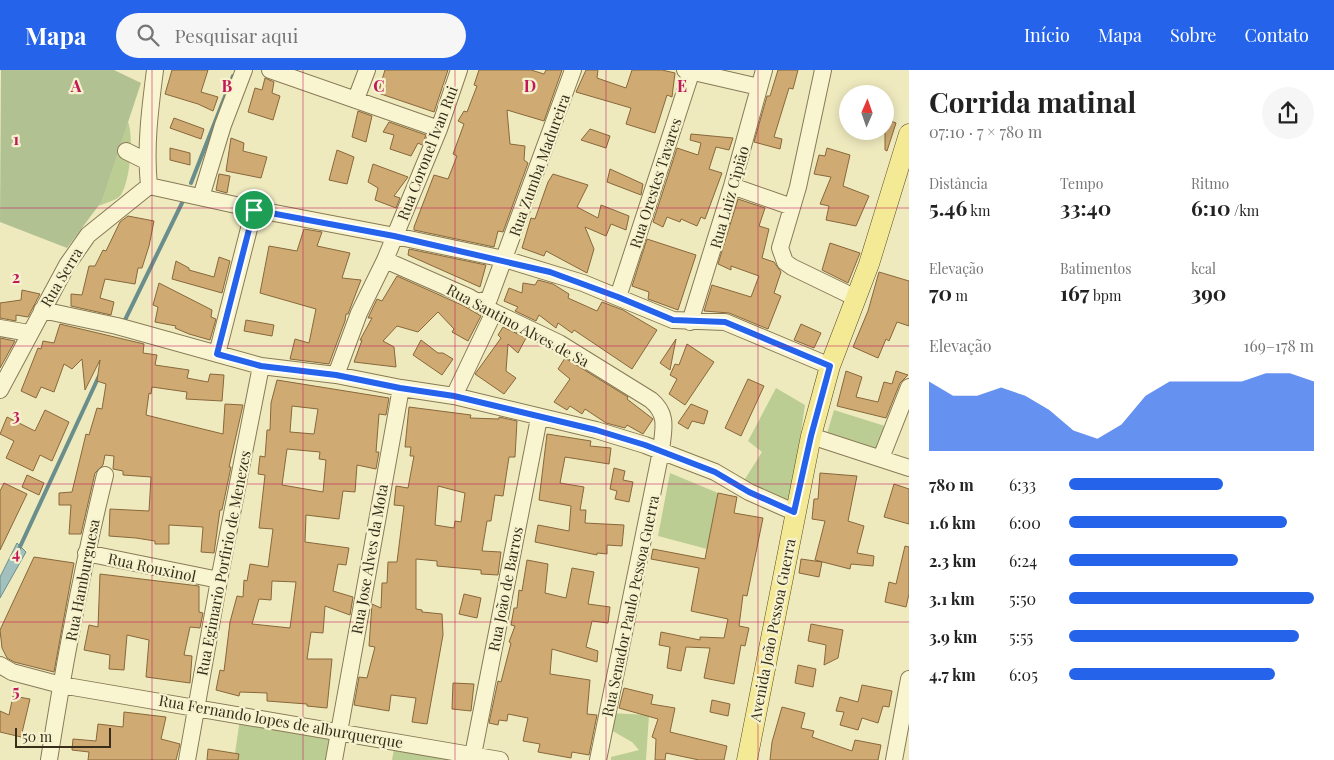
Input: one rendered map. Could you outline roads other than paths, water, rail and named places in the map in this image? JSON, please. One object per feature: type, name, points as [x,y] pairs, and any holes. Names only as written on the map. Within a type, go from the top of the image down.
[{"type":"main road","name":"Avenida João Pessoa Guerra","points":[[747,760],[794,512],[811,436],[830,366],[872,255],[909,134]]},
{"type":"street","points":[[155,70],[146,161],[149,186],[254,210],[504,259],[550,272],[673,320],[725,322],[830,366]]},
{"type":"street","points":[[201,197],[223,125],[244,70]]},
{"type":"street","points":[[270,70],[439,129]]},
{"type":"street","points":[[356,100],[367,70]]},
{"type":"street","name":"Rua Coronel Ivan Rui","points":[[336,375],[359,313],[385,260],[439,129],[459,70]]},
{"type":"street","name":"Rua Zumba Madureira","points":[[478,302],[489,299],[573,70]]},
{"type":"street","name":"Rua Luiz Cipião","points":[[690,322],[732,186],[764,70]]},
{"type":"street","points":[[822,70],[792,208],[780,248],[785,262],[856,298]]},
{"type":"street","points":[[689,71],[759,87]]},
{"type":"street","name":"Rua Orestes Tavares","points":[[618,297],[689,71]]},
{"type":"street","points":[[126,151],[146,161]]},
{"type":"street","name":"Rua Serra","points":[[0,390],[67,265],[88,235],[149,186]]},
{"type":"street","points":[[732,186],[792,208]]},
{"type":"street","points":[[217,354],[254,210]]},
{"type":"street","name":"Rua Santino Alves de Sa","points":[[385,260],[478,302],[494,312],[559,343],[655,404],[664,417],[661,451]]},
{"type":"street","points":[[42,310],[117,326],[261,366],[336,375],[400,388],[454,396],[539,418],[596,430],[661,451],[715,472],[749,492],[794,512]]},
{"type":"street","points":[[454,396],[494,312]]},
{"type":"street","points":[[0,328],[29,333]]},
{"type":"street","name":"Rua Egimario Porfirio de Menezes","points":[[188,760],[219,580],[261,366]]},
{"type":"street","points":[[881,458],[909,387]]},
{"type":"street","name":"Rua Jose Alves da Mota","points":[[334,760],[400,388]]},
{"type":"street","name":"Rua João de Barros","points":[[472,757],[539,418]]},
{"type":"street","points":[[811,436],[909,468]]},
{"type":"street","name":"Rua Senador Paulo Pessoa Guerra","points":[[598,760],[661,451]]},
{"type":"street","name":"Rua Hamburguesa","points":[[49,760],[86,553],[105,475]]},
{"type":"street","name":"Rua Rouxinol","points":[[86,553],[219,580]]},
{"type":"street","name":"Rua Fernando lopes de alburquerque","points":[[0,665],[12,672],[61,685],[338,731],[472,757],[500,760]]},
{"type":"street","points":[[894,760],[909,679]]},
{"type":"water","points":[[17,543],[26,552],[0,598],[0,577]]},
{"type":"waterway","points":[[191,183],[233,76]]},
{"type":"waterway","points":[[124,322],[182,203]]},
{"type":"waterway","points":[[19,549],[99,376]]}]
